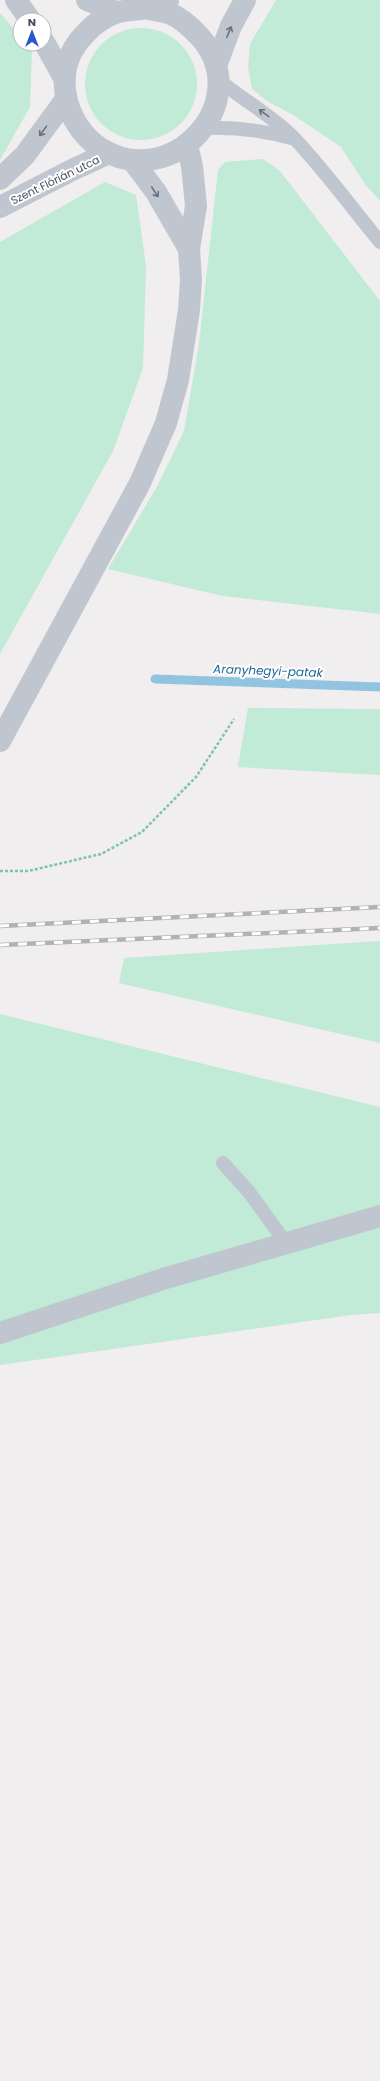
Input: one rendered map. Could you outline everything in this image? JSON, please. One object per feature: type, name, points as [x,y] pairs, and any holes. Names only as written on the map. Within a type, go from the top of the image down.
[{"type":"street","points":[[16,0],[24,12]]},
{"type":"street","points":[[87,0],[116,12]]},
{"type":"street","points":[[168,0],[145,8],[116,12],[95,24],[79,41],[68,59],[64,78],[66,99],[75,122],[89,140],[109,153],[132,160],[161,158],[187,145],[204,128],[214,107],[217,72],[231,26],[245,0]]},
{"type":"street","points":[[145,8],[169,13],[190,25],[206,44],[217,72]]},
{"type":"street","points":[[50,52],[64,78]]},
{"type":"street","points":[[0,179],[25,155],[66,99]]},
{"type":"street","points":[[0,740],[140,483],[166,423],[178,380],[189,310],[191,280],[189,249],[196,206],[192,166],[187,145]]},
{"type":"street","name":"Szent Flórián utca","points":[[0,207],[109,153]]},
{"type":"street","points":[[132,160],[156,192],[189,249]]},
{"type":"street","points":[[0,1333],[163,1279],[380,1216]]},
{"type":"lane","points":[[217,72],[294,138],[380,242]]},
{"type":"lane","points":[[204,128],[263,130],[294,138]]},
{"type":"lane","points":[[223,1163],[250,1192],[286,1243]]},
{"type":"path","points":[[0,870],[28,872],[101,854],[142,832],[196,777],[234,719]]},
{"type":"green space","points":[[276,0],[380,0],[380,201],[365,184],[341,147],[295,116],[267,101],[252,89],[248,67],[250,44]]},
{"type":"green space","points":[[0,13],[12,27],[12,52],[32,52],[30,107],[0,160]]},
{"type":"green space","points":[[141,28],[162,33],[172,38],[180,45],[187,53],[192,63],[197,84],[192,105],[187,115],[180,123],[172,130],[162,135],[141,140],[120,135],[110,130],[102,123],[95,115],[90,105],[85,84],[90,63],[95,53],[102,45],[110,38],[120,33]]},
{"type":"green space","points":[[263,159],[280,171],[380,301],[380,614],[223,596],[108,569],[158,485],[184,431],[199,344],[218,170],[225,162]]},
{"type":"green space","points":[[105,182],[136,195],[146,266],[143,368],[113,451],[0,654],[0,242]]},
{"type":"green space","points":[[248,708],[380,709],[380,775],[238,767]]},
{"type":"green space","points":[[380,941],[380,1043],[119,983],[124,958]]},
{"type":"green space","points":[[0,1014],[380,1107],[380,1313],[351,1315],[0,1365]]},
{"type":"waterway","name":"Aranyhegyi-patak","points":[[155,679],[380,687]]},
{"type":"railway","points":[[0,926],[380,907]]},
{"type":"railway","points":[[0,945],[380,928]]}]
